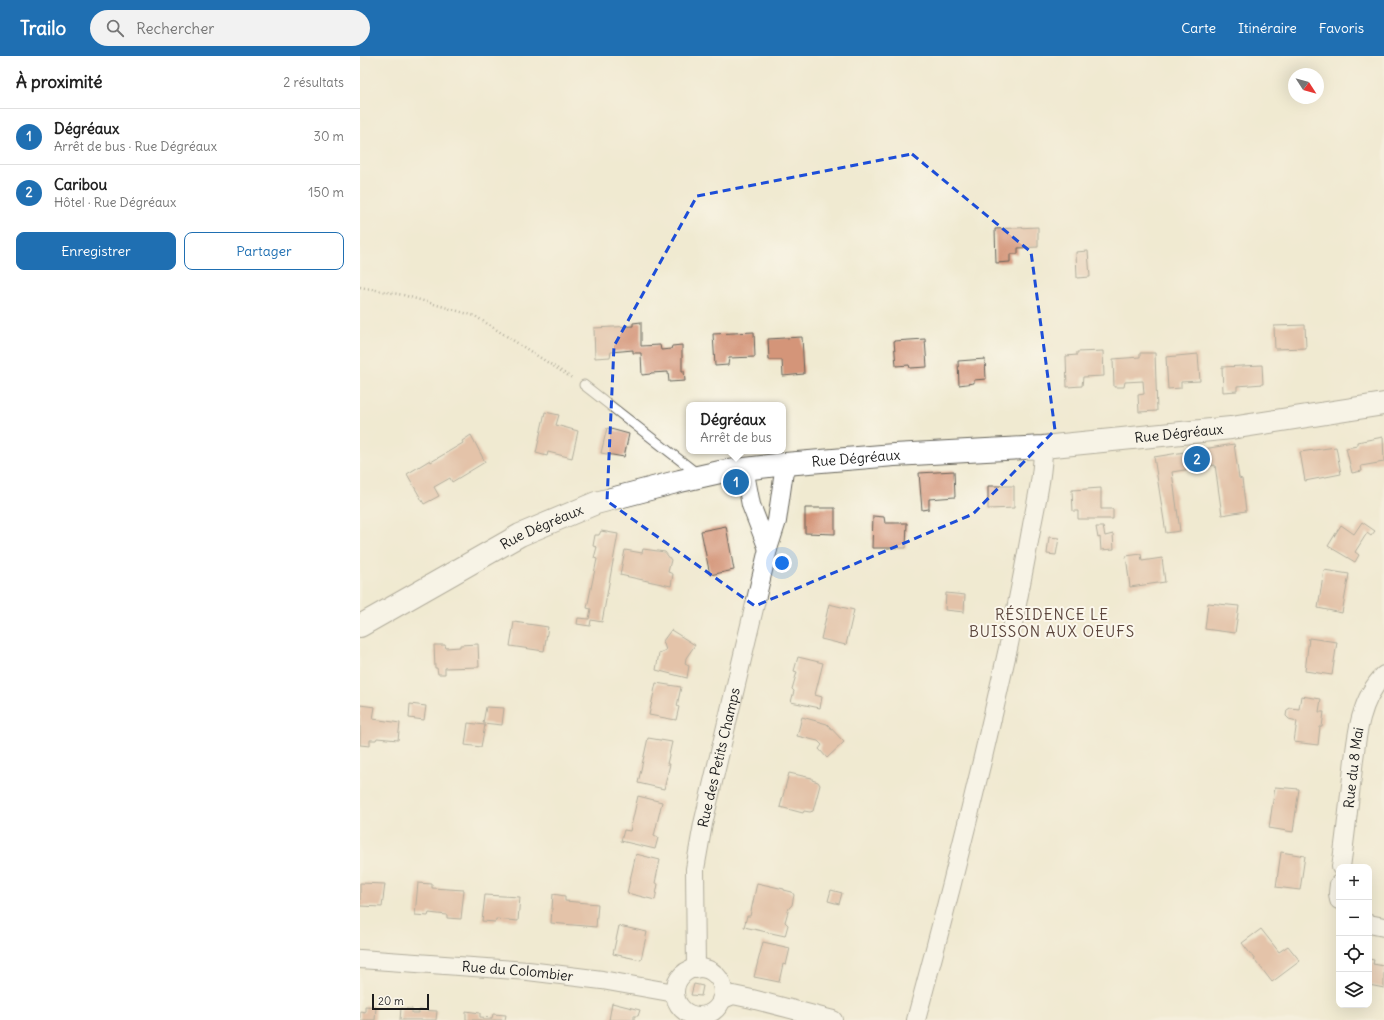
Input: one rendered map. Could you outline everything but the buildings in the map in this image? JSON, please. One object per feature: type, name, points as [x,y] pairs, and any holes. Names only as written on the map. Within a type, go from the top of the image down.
[{"type":"main road","name":"Rue Dégréaux","points":[[360,626],[520,535],[596,504],[702,476],[744,468],[785,464],[894,455],[1043,447],[1231,428],[1384,404]]},
{"type":"street","points":[[916,1020],[945,911],[995,707],[1015,617],[1035,510],[1043,447]]},
{"type":"street","name":"Rue des Petits Champs","points":[[696,968],[695,869],[703,824],[768,549],[778,521],[785,464]]},
{"type":"street","points":[[744,468],[751,505],[768,549]]},
{"type":"street","name":"Rue du 8 Mai","points":[[1341,864],[1359,727],[1366,702],[1379,680],[1384,675]]},
{"type":"street","points":[[1372,925],[1384,927]]},
{"type":"street","name":"Rue du Colombier","points":[[360,959],[535,972],[602,980],[675,993]]},
{"type":"street","points":[[696,968],[706,970],[714,974],[720,981],[723,991],[718,1007],[711,1013],[703,1016],[695,1016],[687,1013],[676,1001],[675,993],[679,979],[689,970],[696,968]]},
{"type":"street","points":[[721,1000],[733,995],[833,1020]]},
{"type":"lane","points":[[584,385],[702,476]]},
{"type":"path","points":[[360,287],[403,295],[475,316],[584,385]]},
{"type":"highlighted area","points":[[912,154],[1031,252],[1055,430],[973,514],[755,606],[607,501],[614,346],[697,196]]},
{"type":"place","name":"Caribou","points":[[1197,459]]},
{"type":"place","name":"Dégréaux","points":[[736,482]]},
{"type":"district","name":"RÉSIDENCE LE BUISSON AUX OEUFS","points":[[1052,624]]}]
